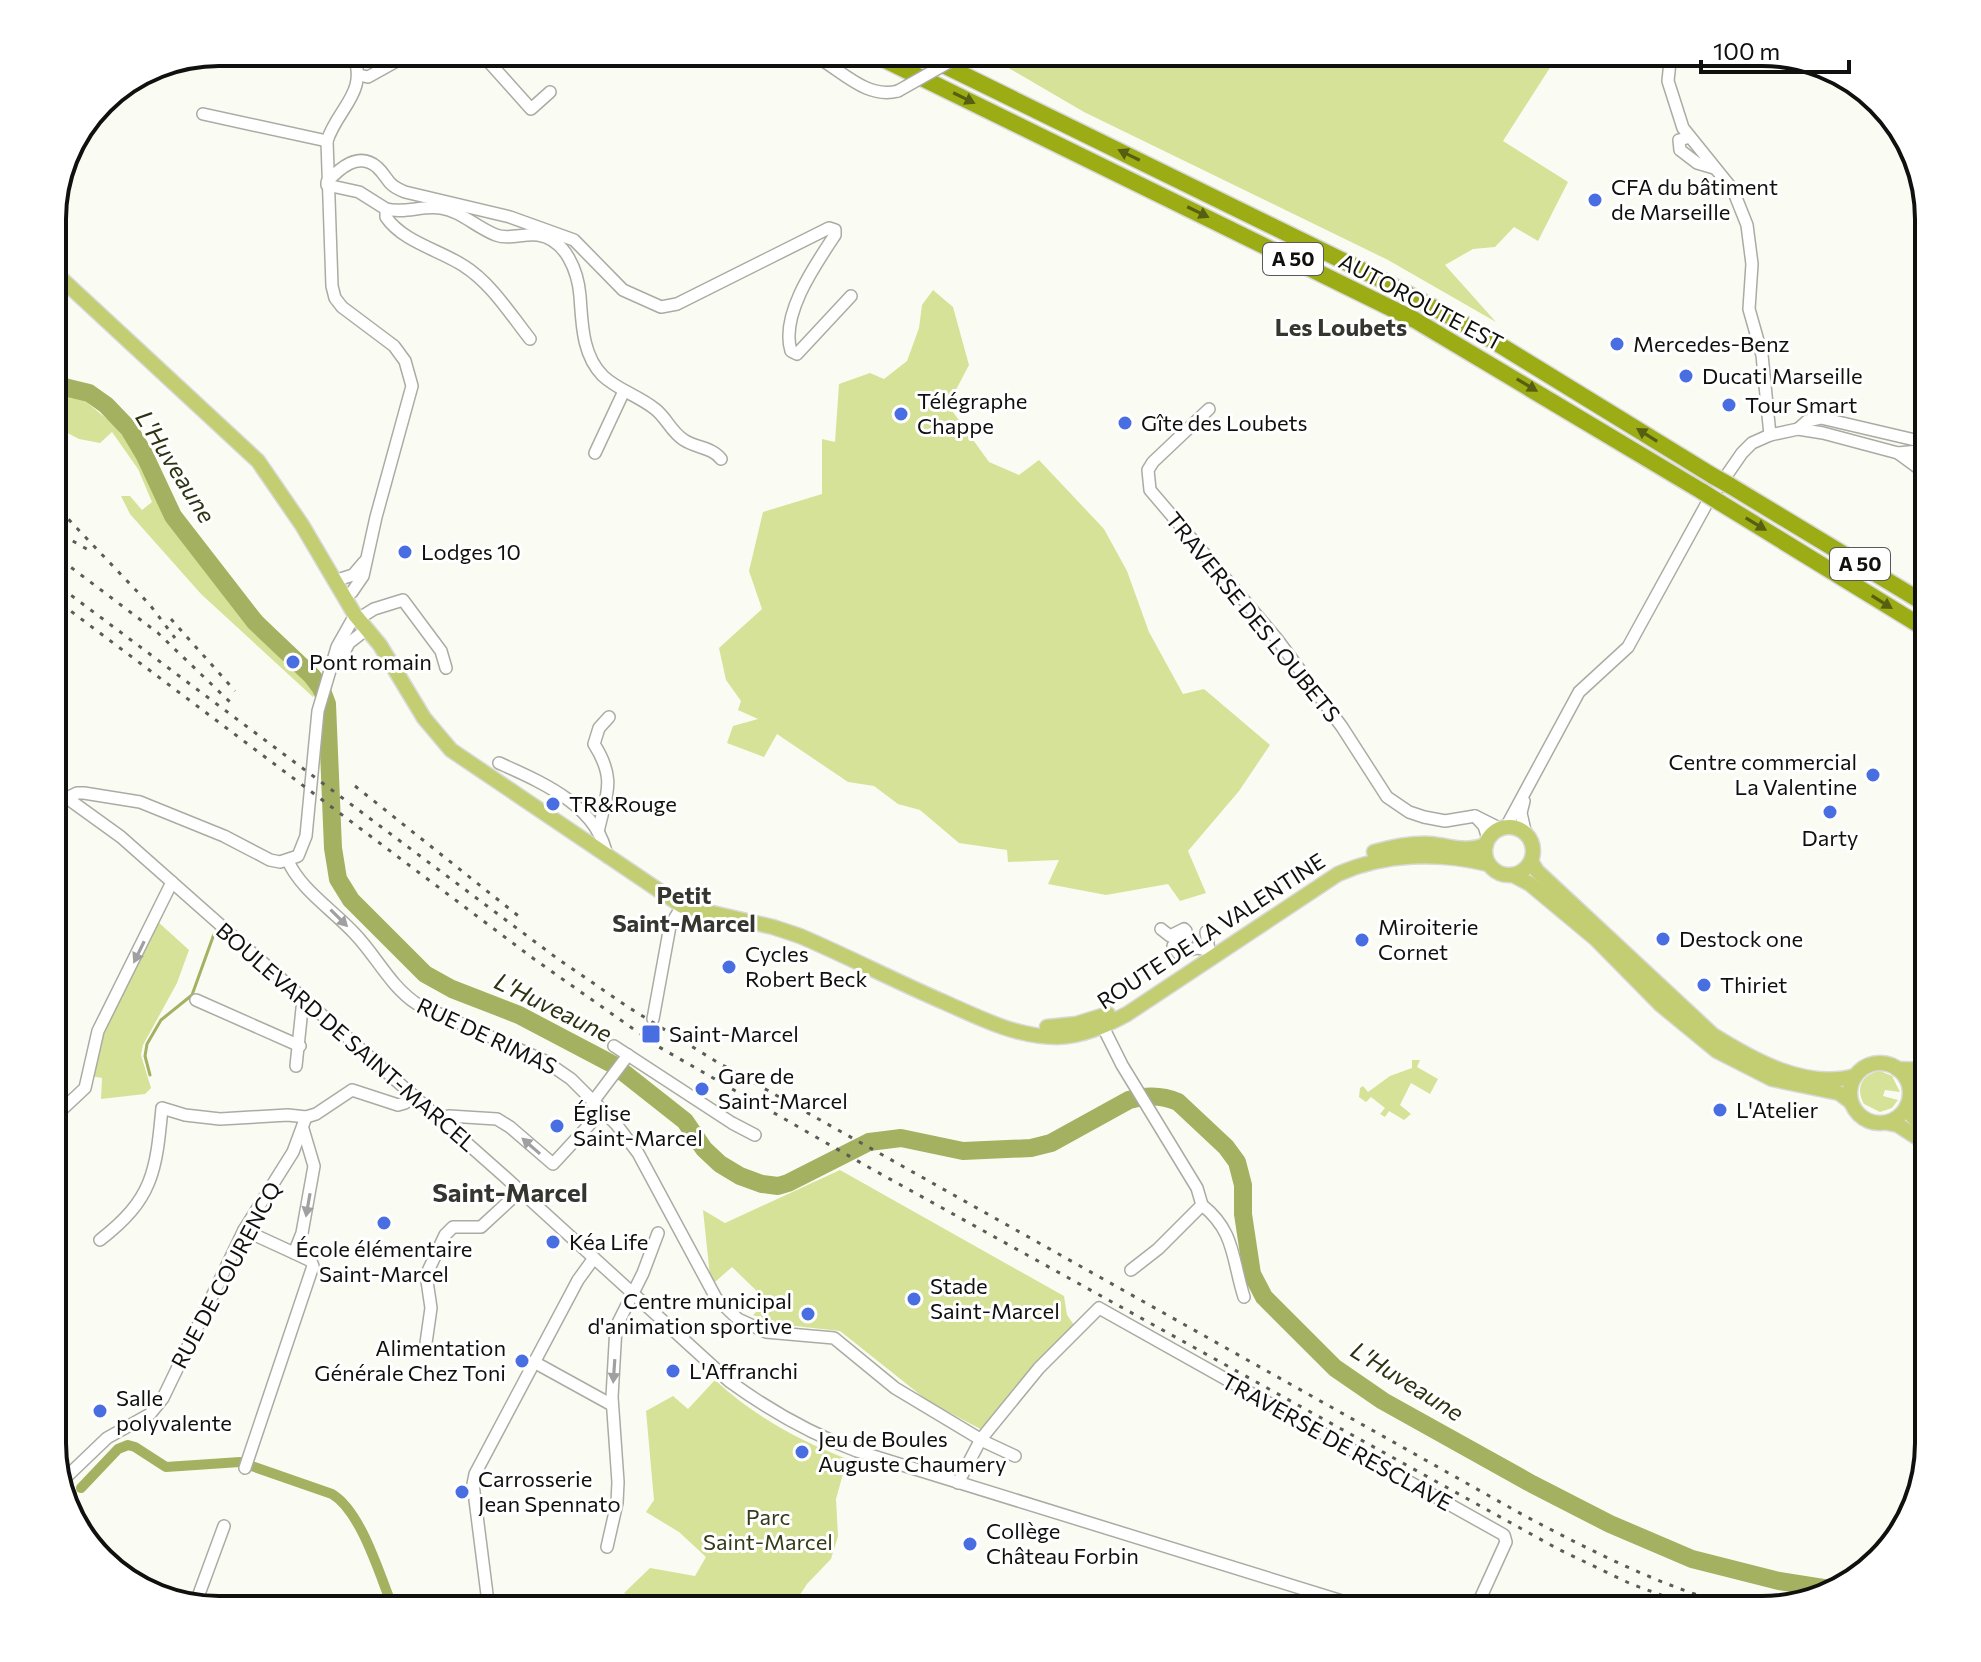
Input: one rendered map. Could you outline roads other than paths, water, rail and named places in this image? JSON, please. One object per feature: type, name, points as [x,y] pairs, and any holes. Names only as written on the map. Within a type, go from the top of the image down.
[{"type":"highway","name":"AUTOROUTE EST","points":[[898,66],[1415,320],[1915,622]]},
{"type":"highway","name":"AUTOROUTE EST","points":[[946,66],[1380,279],[1477,331],[1915,597]]},
{"type":"highway","points":[[1791,522],[1915,588]]},
{"type":"main road","name":"ROUTE DE LA VALENTINE","points":[[66,283],[258,461],[302,525],[344,598],[380,645],[424,718],[451,750],[682,906],[800,936],[988,1023],[1029,1034],[1066,1036],[1101,1023],[1174,977],[1209,950],[1337,865],[1388,848],[1427,844],[1475,849],[1487,842]]},
{"type":"main road","points":[[1513,875],[1527,868],[1533,847],[1521,830],[1504,828],[1487,842],[1488,864],[1499,873],[1513,875],[1530,884],[1596,939],[1661,1005],[1717,1051],[1772,1079],[1839,1093],[1851,1102],[1861,1117],[1878,1124],[1898,1125],[1915,1136]]},
{"type":"main road","points":[[1432,858],[1436,850],[1444,846]]},
{"type":"main road","name":"ROUTE DE LA VALENTINE","points":[[1174,977],[1196,969],[1338,874],[1369,862],[1393,857],[1488,864]]},
{"type":"main road","points":[[1531,861],[1537,871],[1713,1035],[1747,1056],[1785,1070],[1832,1080],[1855,1076]]},
{"type":"main road","points":[[1196,969],[1209,950]]},
{"type":"main road","points":[[1851,1102],[1850,1089],[1861,1069],[1878,1063],[1897,1069],[1915,1070]]},
{"type":"main road","points":[[1897,1069],[1904,1076],[1915,1119]]},
{"type":"main road","points":[[1888,1123],[1902,1114],[1915,1095]]},
{"type":"street","points":[[344,598],[363,576],[410,395],[411,376],[394,346],[342,307],[335,298],[332,286],[327,141],[353,97],[359,75],[356,66]]},
{"type":"street","points":[[359,75],[368,77],[388,66]]},
{"type":"street","points":[[493,66],[531,109],[550,92]]},
{"type":"street","points":[[830,66],[867,89],[885,93],[898,91],[942,66]]},
{"type":"street","points":[[1669,66],[1670,89],[1680,121],[1733,190],[1747,225],[1752,264],[1749,309],[1762,355],[1770,435]]},
{"type":"street","points":[[203,114],[327,141]]},
{"type":"street","points":[[327,183],[343,164],[370,164],[377,167],[393,187],[405,192],[510,217],[574,240],[623,290],[661,307],[677,304],[829,228],[835,230],[790,316],[787,340],[791,351],[797,354],[851,296]]},
{"type":"street","points":[[327,183],[359,192],[386,209],[438,207],[496,235],[540,235],[548,238],[569,256],[575,267],[582,331],[589,357],[604,377],[656,409],[680,438],[716,452],[721,459]]},
{"type":"street","points":[[386,209],[386,217],[395,227],[477,276],[530,339]]},
{"type":"street","points":[[595,453],[624,391]]},
{"type":"street","name":"TRAVERSE DES LOUBETS","points":[[1209,409],[1153,462],[1148,470],[1150,490],[1277,639],[1342,727],[1387,797],[1409,812],[1437,820],[1475,816]]},
{"type":"street","points":[[1798,429],[1807,421],[1821,418],[1915,440]]},
{"type":"street","points":[[1475,816],[1504,828],[1579,692],[1628,647],[1706,505],[1752,443],[1770,435],[1798,429],[1898,453],[1915,452]]},
{"type":"street","points":[[1898,453],[1915,466]]},
{"type":"street","points":[[334,581],[353,575],[365,561]]},
{"type":"street","points":[[67,798],[84,793],[140,802],[224,836],[270,860],[288,861],[298,856],[306,836],[318,711],[337,647],[374,609],[403,600],[441,651],[446,668]]},
{"type":"street","points":[[328,678],[336,669],[360,621]]},
{"type":"street","points":[[598,832],[608,798],[609,777],[606,764],[594,744],[599,728],[609,717]]},
{"type":"street","points":[[499,763],[560,792],[598,832],[605,842],[607,857]]},
{"type":"street","points":[[1525,793],[1521,813],[1526,835]]},
{"type":"street","name":"BOULEVARD DE SAINT-MARCEL","points":[[67,798],[121,837],[440,1119],[729,1381],[799,1426],[845,1447],[1312,1596]]},
{"type":"street","points":[[1475,816],[1484,826],[1487,842]]},
{"type":"street","name":"RUE DE RIMAS","points":[[288,861],[295,877],[355,933],[403,995],[556,1066],[616,1124],[638,1153],[716,1298],[738,1319],[766,1332],[834,1338],[895,1388],[1015,1456]]},
{"type":"street","points":[[66,1107],[85,1088],[98,1031],[172,882]]},
{"type":"street","points":[[653,1019],[669,929],[682,906]]},
{"type":"street","points":[[1161,929],[1170,936],[1184,929],[1186,931],[1187,939],[1173,946],[1178,953],[1197,948],[1209,950],[1206,932]]},
{"type":"street","points":[[296,1066],[303,999]]},
{"type":"street","points":[[196,1000],[300,1046]]},
{"type":"street","points":[[1101,1023],[1197,1188],[1202,1205],[1215,1215],[1227,1232],[1244,1297]]},
{"type":"street","points":[[614,1046],[626,1058],[755,1135]]},
{"type":"street","points":[[440,1119],[449,1116],[497,1119],[553,1164],[597,1107],[626,1058]]},
{"type":"street","points":[[304,1123],[352,1090],[398,1105],[413,1095]]},
{"type":"street","points":[[100,1240],[124,1220],[144,1195],[154,1170],[162,1108],[185,1115],[220,1119],[288,1115],[304,1123]]},
{"type":"street","points":[[294,1253],[306,1219],[314,1166],[304,1123]]},
{"type":"street","name":"RUE DE COURENCQ","points":[[69,1474],[107,1438],[150,1414],[163,1398],[244,1230],[293,1152],[304,1123]]},
{"type":"street","points":[[425,1350],[431,1308],[427,1281],[445,1235],[453,1227],[481,1227],[520,1191]]},
{"type":"street","points":[[1131,1270],[1158,1249],[1202,1205]]},
{"type":"street","points":[[244,1230],[311,1261],[313,1266],[247,1464]]},
{"type":"street","points":[[607,1547],[617,1503],[618,1482],[612,1401],[616,1327],[634,1293],[658,1233]]},
{"type":"street","points":[[487,1596],[473,1480],[578,1280],[594,1258]]},
{"type":"street","name":"TRAVERSE DE RESCLAVE","points":[[981,1439],[1039,1368],[1099,1308],[1504,1535],[1506,1542],[1481,1596]]},
{"type":"street","points":[[534,1362],[612,1401]]},
{"type":"street","points":[[958,1483],[981,1439]]},
{"type":"street","points":[[199,1595],[224,1526]]},
{"type":"waterway","name":"L'Huveaune","points":[[66,387],[89,393],[106,405],[129,429],[173,516],[255,622],[321,688],[327,704],[333,848],[338,879],[351,900],[425,974],[452,989],[519,1015],[614,1065],[685,1121],[704,1149],[720,1164],[762,1184],[778,1186],[788,1183],[869,1142],[901,1138],[963,1151],[1031,1148],[1051,1143],[1129,1100],[1154,1096],[1178,1102],[1226,1147],[1237,1162],[1243,1185],[1243,1214],[1252,1274],[1264,1297],[1335,1368],[1383,1401],[1610,1524],[1692,1559],[1814,1587]]},
{"type":"waterway","points":[[150,1075],[145,1056],[147,1044],[161,1020],[192,995],[214,934]]},
{"type":"waterway","points":[[81,1488],[118,1449],[128,1445],[166,1467],[240,1462],[332,1494],[343,1503],[361,1530],[389,1596]]},
{"type":"railway","points":[[66,517],[150,605],[175,638]]},
{"type":"railway","points":[[66,537],[92,552]]},
{"type":"railway","points":[[66,564],[158,633],[230,702]]},
{"type":"railway","points":[[66,591],[558,959],[717,1062],[1525,1516],[1607,1557],[1701,1596]]},
{"type":"railway","points":[[66,608],[534,959],[659,1047],[870,1168],[1558,1549],[1664,1596]]},
{"type":"railway","points":[[171,619],[235,691]]},
{"type":"railway","points":[[355,786],[521,918]]},
{"type":"place","name":"CFA du bâtiment de Marseille","points":[[1595,200]]},
{"type":"place","name":"Mercedes-Benz","points":[[1617,344]]},
{"type":"place","name":"Ducati Marseille","points":[[1686,376]]},
{"type":"place","name":"Tour Smart","points":[[1729,405]]},
{"type":"place","name":"Télégraphe Chappe","points":[[901,414]]},
{"type":"place","name":"Gîte des Loubets","points":[[1125,423]]},
{"type":"place","name":"Lodges 10","points":[[405,552]]},
{"type":"place","name":"Pont romain","points":[[293,662]]},
{"type":"place","name":"Centre commercial La Valentine","points":[[1873,775]]},
{"type":"place","name":"TR&Rouge","points":[[553,804]]},
{"type":"place","name":"Darty","points":[[1830,812]]},
{"type":"place","name":"Destock one","points":[[1663,939]]},
{"type":"place","name":"Miroiterie Cornet","points":[[1362,940]]},
{"type":"place","name":"Cycles Robert Beck","points":[[729,967]]},
{"type":"place","name":"Thiriet","points":[[1704,985]]},
{"type":"place","name":"Saint-Marcel","points":[[651,1034]]},
{"type":"place","name":"Gare de Saint-Marcel","points":[[702,1089]]},
{"type":"place","name":"L'Atelier","points":[[1720,1110]]},
{"type":"place","name":"Église Saint-Marcel","points":[[557,1126]]},
{"type":"place","name":"École élémentaire Saint-Marcel","points":[[384,1223]]},
{"type":"place","name":"Kéa Life","points":[[553,1242]]},
{"type":"place","name":"Stade Saint-Marcel","points":[[914,1299]]},
{"type":"place","name":"Centre municipal d'animation sportive","points":[[808,1314]]},
{"type":"place","name":"Alimentation Générale Chez Toni","points":[[522,1361]]},
{"type":"place","name":"L'Affranchi","points":[[673,1371]]},
{"type":"place","name":"Salle polyvalente","points":[[100,1411]]},
{"type":"place","name":"Jeu de Boules Auguste Chaumery","points":[[802,1452]]},
{"type":"place","name":"Carrosserie Jean Spennato","points":[[462,1492]]},
{"type":"place","name":"Collège Château Forbin","points":[[970,1544]]},
{"type":"district","name":"Les Loubets","points":[[1341,328]]},
{"type":"district","name":"Petit Saint-Marcel","points":[[684,910]]},
{"type":"district","name":"Saint-Marcel","points":[[510,1193]]},
{"type":"park label","name":"Parc Saint-Marcel","points":[[768,1530]]}]
